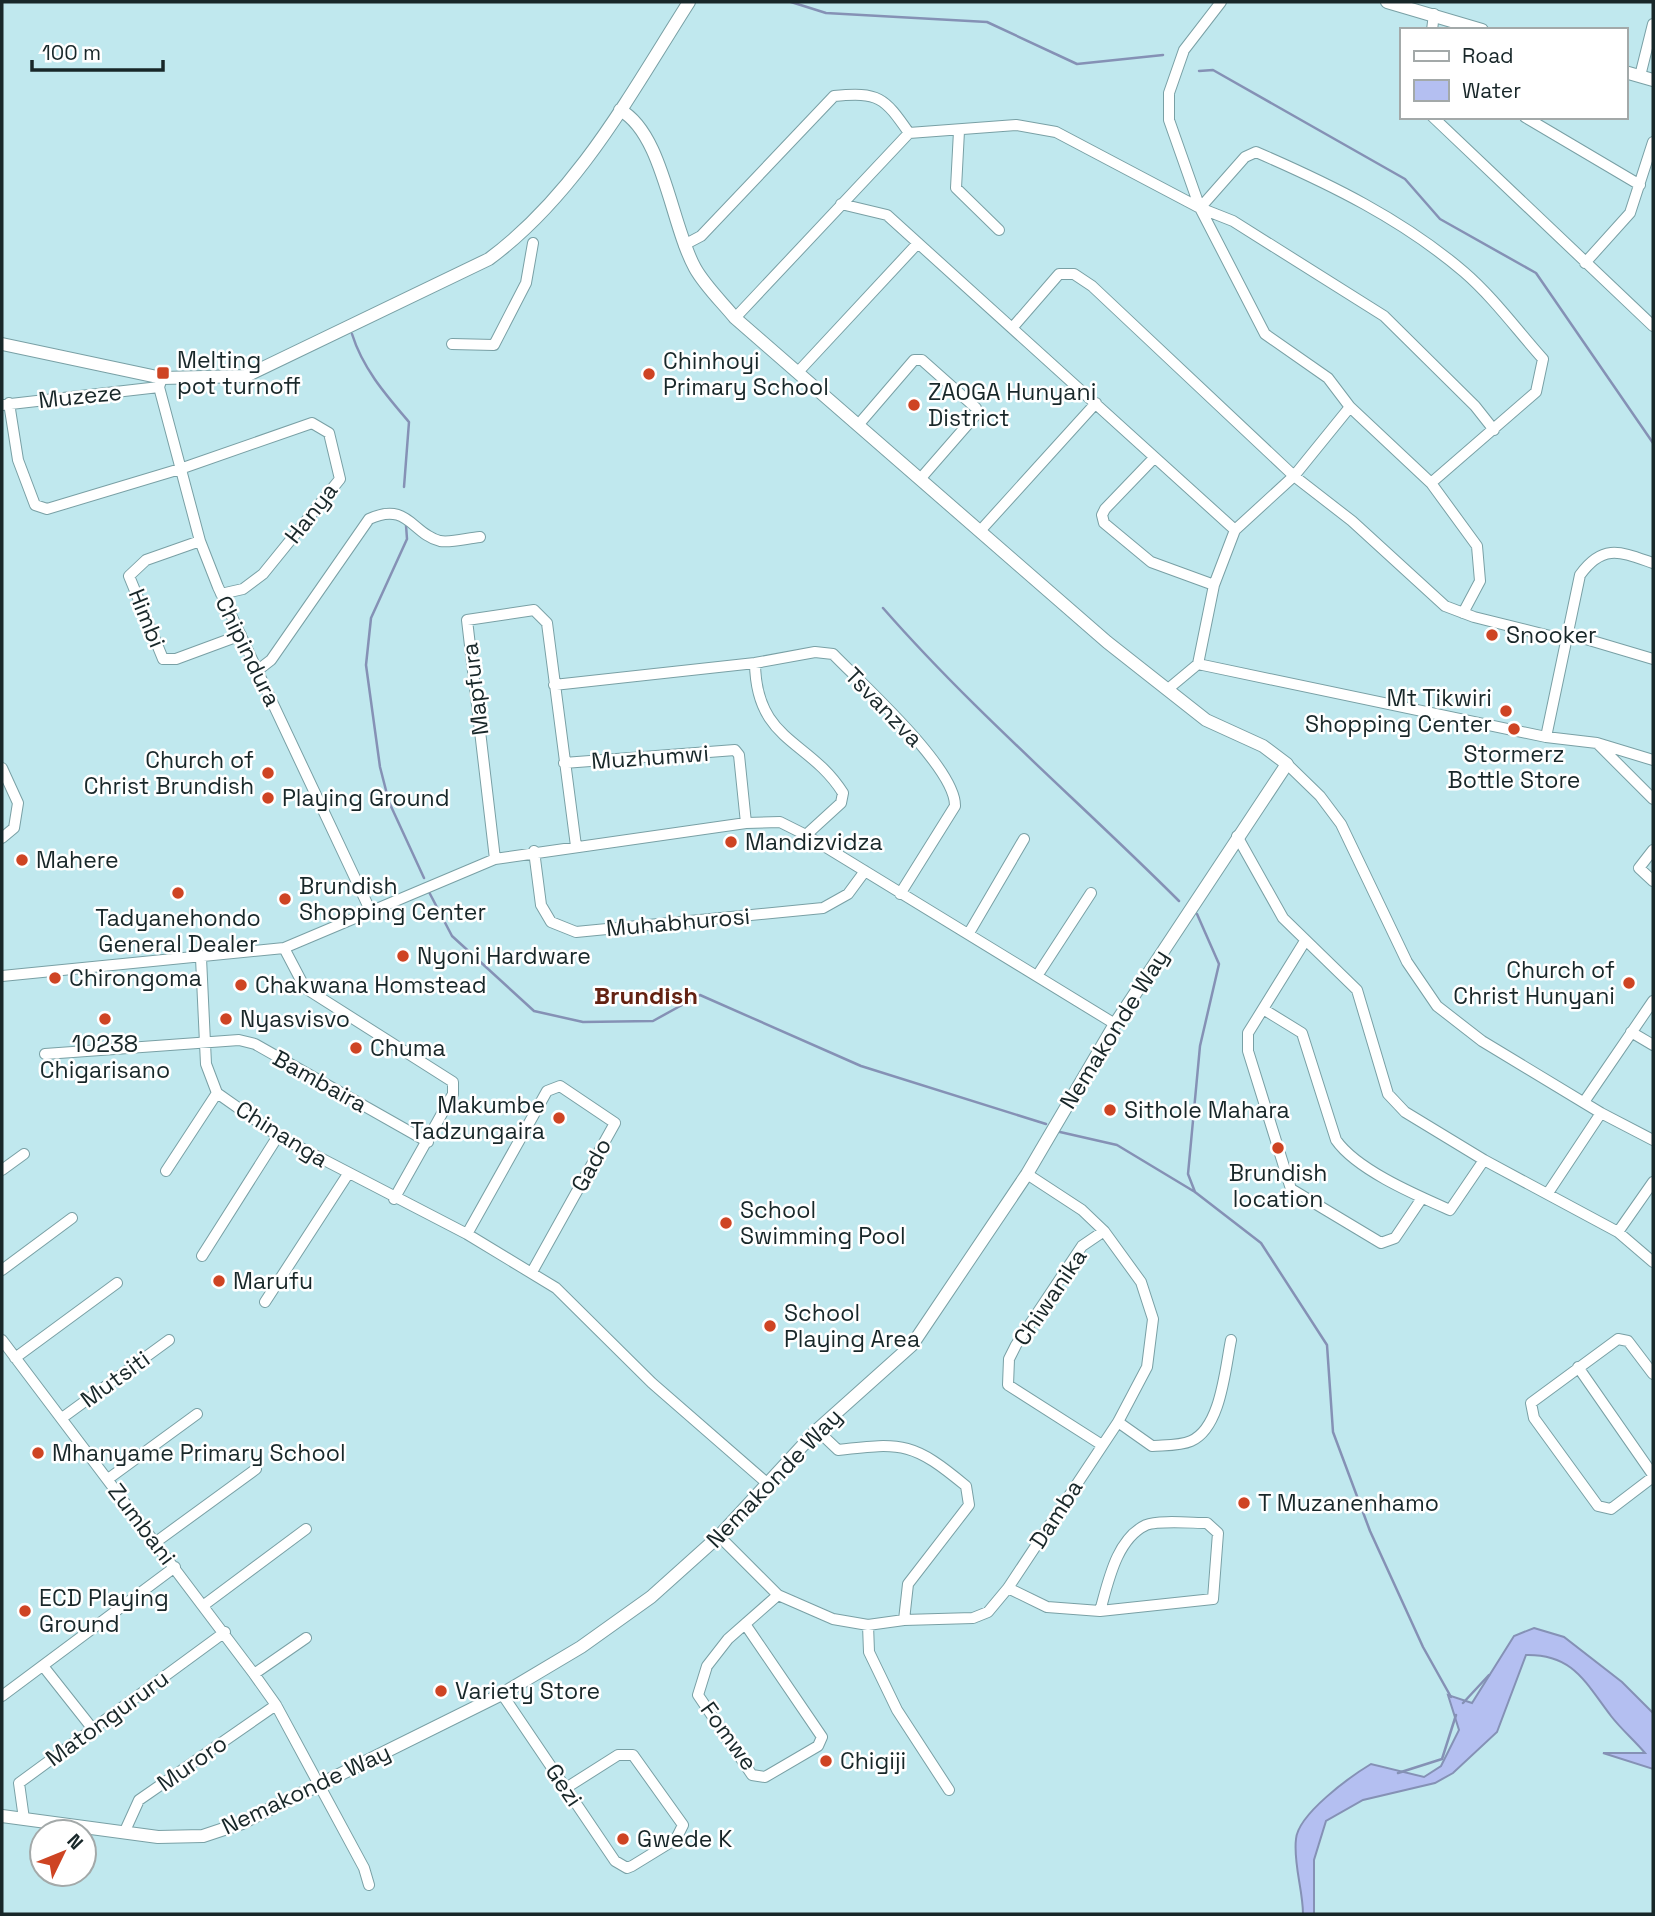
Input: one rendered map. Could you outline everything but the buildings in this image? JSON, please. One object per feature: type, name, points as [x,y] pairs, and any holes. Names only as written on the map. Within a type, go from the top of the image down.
[{"type":"street","points":[[2,344],[160,383],[246,376],[489,259],[523,234],[561,193],[621,110],[689,2]]},
{"type":"street","points":[[1221,2],[1184,50],[1169,93],[1169,121],[1200,208],[1265,334],[1328,378],[1350,407],[1431,484],[1477,545],[1480,581],[1463,613]]},
{"type":"street","points":[[1387,2],[1476,28]]},
{"type":"street","points":[[1432,28],[1434,15]]},
{"type":"street","points":[[1640,76],[1653,24]]},
{"type":"street","points":[[1627,73],[1653,80]]},
{"type":"street","points":[[684,244],[701,236],[834,96],[867,93],[891,107],[909,133]]},
{"type":"street","points":[[621,110],[634,117],[648,142],[684,244],[696,269],[735,318],[1107,642],[1206,720],[1263,746],[1287,764],[1320,796],[1341,824],[1407,962],[1437,1006],[1482,1041],[1601,1112],[1653,1139]]},
{"type":"street","points":[[1435,119],[1584,263],[1651,320]]},
{"type":"street","points":[[1528,119],[1640,185]]},
{"type":"street","points":[[735,318],[909,133],[1016,125],[1056,132],[1200,208],[1233,221],[1384,316],[1475,406],[1494,430]]},
{"type":"street","points":[[959,131],[956,188],[999,230]]},
{"type":"street","points":[[1584,263],[1630,213],[1653,142]]},
{"type":"street","points":[[1200,208],[1245,157],[1256,152],[1327,182],[1416,236],[1465,273],[1543,359],[1536,392],[1431,484]]},
{"type":"street","points":[[841,204],[887,215],[1235,530]]},
{"type":"street","points":[[452,344],[494,345],[526,284],[533,243]]},
{"type":"street","points":[[798,372],[918,243]]},
{"type":"street","points":[[1013,327],[1059,274],[1074,274],[1092,286],[1294,476],[1352,521],[1445,606],[1566,640],[1579,637],[1653,659]]},
{"type":"street","points":[[859,424],[914,360],[922,360],[976,408],[975,416],[921,478]]},
{"type":"street","name":"Muzeze","points":[[5,404],[160,383]]},
{"type":"street","name":"Chipindura","points":[[160,383],[200,541],[221,594],[371,912]]},
{"type":"street","points":[[980,531],[1096,403]]},
{"type":"street","points":[[5,404],[18,460],[35,505],[47,509],[180,469]]},
{"type":"street","points":[[1168,689],[1198,664],[1214,584],[1235,530],[1294,476],[1350,407]]},
{"type":"street","name":"Hanya","points":[[180,469],[312,423],[329,433],[340,479],[262,574],[243,589],[221,594]]},
{"type":"street","points":[[1154,458],[1105,509],[1102,516],[1104,523],[1151,562],[1214,584]]},
{"type":"street","points":[[258,670],[271,660],[369,519],[382,513],[401,516],[439,541],[480,537]]},
{"type":"street","name":"Himbi","points":[[200,541],[146,560],[129,576],[163,659],[176,659],[241,635]]},
{"type":"street","points":[[1546,737],[1580,575],[1590,561],[1605,552],[1626,554],[1653,563]]},
{"type":"street","name":"Mapfura","points":[[495,859],[467,620],[534,610],[547,622],[576,846]]},
{"type":"street","name":"Tsvanzva","points":[[554,685],[755,663],[815,652],[834,654],[941,767],[955,793],[955,806],[900,894]]},
{"type":"street","points":[[755,663],[755,684],[771,724],[833,777],[843,793],[841,803],[806,835]]},
{"type":"street","points":[[1198,664],[1546,737],[1597,743],[1653,760]]},
{"type":"street","points":[[1597,743],[1653,799]]},
{"type":"street","name":"Muzhumwi","points":[[564,763],[735,750],[739,755],[746,823]]},
{"type":"street","name":"Nemakonde Way","points":[[2,1816],[158,1837],[203,1836],[242,1823],[502,1694],[580,1647],[651,1597],[719,1536],[817,1430],[912,1346],[1027,1174],[1115,1024],[1287,764]]},
{"type":"street","points":[[2,768],[18,803],[14,828],[2,838]]},
{"type":"street","points":[[2,976],[284,948],[495,859],[534,851],[746,823],[779,822],[806,835],[1115,1024]]},
{"type":"street","points":[[1237,836],[1283,918],[1357,990],[1388,1094],[1405,1112],[1484,1160],[1618,1232],[1653,1262]]},
{"type":"street","points":[[969,933],[1024,839]]},
{"type":"street","points":[[1653,850],[1639,868],[1653,881]]},
{"type":"street","name":"Muhabhurosi","points":[[534,851],[541,905],[551,922],[576,932],[823,908],[848,894],[865,871]]},
{"type":"street","points":[[1037,976],[1091,893]]},
{"type":"street","points":[[1305,941],[1248,1033],[1248,1051],[1290,1189],[1381,1243],[1395,1238],[1422,1198]]},
{"type":"street","points":[[284,948],[305,988],[453,1082],[453,1094],[394,1199]]},
{"type":"street","name":"Chinanga","points":[[201,958],[206,1064],[217,1093],[278,1136],[394,1199],[467,1234],[556,1288],[652,1384],[768,1484]]},
{"type":"street","points":[[1584,1102],[1653,1001]]},
{"type":"street","points":[[1263,1009],[1302,1033],[1336,1140],[1346,1153],[1422,1198],[1450,1210],[1484,1160]]},
{"type":"street","points":[[1631,1032],[1653,1045]]},
{"type":"street","name":"Bambaira","points":[[45,1054],[239,1040],[255,1044],[428,1142]]},
{"type":"street","name":"Gado","points":[[467,1234],[547,1091],[560,1086],[614,1123],[532,1272]]},
{"type":"street","points":[[166,1171],[217,1093]]},
{"type":"street","points":[[1548,1193],[1601,1112]]},
{"type":"street","points":[[202,1256],[278,1136]]},
{"type":"street","points":[[2,1170],[24,1154]]},
{"type":"street","points":[[265,1302],[348,1174]]},
{"type":"street","name":"Damba","points":[[719,1536],[778,1595],[833,1619],[867,1625],[904,1620],[973,1618],[988,1612],[1008,1588],[1118,1422],[1147,1367],[1153,1319],[1141,1282],[1104,1231],[1082,1210],[1027,1174]]},
{"type":"street","points":[[1618,1232],[1653,1182]]},
{"type":"street","points":[[2,1270],[72,1218]]},
{"type":"street","name":"Chiwanika","points":[[1102,1445],[1008,1385],[1009,1359],[1016,1345],[1082,1246],[1104,1231]]},
{"type":"street","points":[[15,1358],[117,1283]]},
{"type":"street","points":[[1578,1367],[1653,1476],[1611,1509],[1598,1506],[1534,1418],[1531,1403],[1578,1367],[1618,1339],[1628,1341],[1653,1374]]},
{"type":"street","name":"Zumbani","points":[[2,1340],[225,1632],[275,1705],[364,1868],[369,1885]]},
{"type":"street","name":"Mutsiti","points":[[62,1418],[169,1340]]},
{"type":"street","points":[[1118,1422],[1152,1446],[1189,1442],[1205,1432],[1220,1399],[1231,1340]]},
{"type":"street","points":[[107,1479],[197,1414]]},
{"type":"street","points":[[817,1430],[838,1450],[888,1444],[906,1447],[931,1457],[966,1486],[969,1506],[908,1584],[904,1620]]},
{"type":"street","points":[[156,1542],[256,1469]]},
{"type":"street","points":[[1008,1588],[1047,1607],[1100,1611],[1213,1599],[1218,1533],[1207,1523],[1147,1525],[1130,1538],[1112,1568],[1100,1611]]},
{"type":"street","points":[[204,1605],[306,1529]]},
{"type":"street","points":[[2,1696],[175,1567]]},
{"type":"street","name":"Fomwe","points":[[745,1624],[822,1737],[818,1746],[765,1777],[752,1775],[698,1695],[707,1666],[745,1624],[778,1595]]},
{"type":"street","points":[[867,1625],[869,1652],[891,1698],[949,1790]]},
{"type":"street","name":"Matongururu","points":[[24,1819],[19,1783],[225,1632]]},
{"type":"street","points":[[254,1674],[306,1638]]},
{"type":"street","points":[[43,1667],[92,1728]]},
{"type":"street","name":"Gezi","points":[[502,1694],[615,1861],[627,1868],[632,1866],[676,1839],[683,1825],[633,1755],[618,1755],[566,1788]]},
{"type":"street","name":"Muroro","points":[[124,1833],[138,1800],[275,1705]]},
{"type":"water","points":[[1534,1628],[1564,1637],[1622,1682],[1653,1713],[1653,1769],[1603,1753],[1645,1753],[1576,1672],[1555,1659],[1526,1655],[1497,1732],[1453,1773],[1435,1783],[1363,1800],[1326,1821],[1314,1860],[1314,1914],[1303,1914],[1295,1848],[1299,1829],[1306,1818],[1351,1777],[1371,1764],[1424,1777],[1441,1766],[1459,1730],[1448,1695],[1472,1703],[1514,1636]]},
{"type":"waterway","points":[[791,2],[826,13],[987,22],[1077,64],[1163,55]]},
{"type":"waterway","points":[[1199,71],[1213,70],[1405,179],[1440,219],[1536,273],[1653,443]]},
{"type":"waterway","points":[[352,334],[369,370],[409,422],[404,487]]},
{"type":"waterway","points":[[406,525],[407,539],[371,618],[366,665],[380,767],[389,802],[424,878]]},
{"type":"waterway","points":[[883,608],[991,721],[1179,901]]},
{"type":"waterway","points":[[429,892],[452,936],[534,1011],[583,1022],[653,1021],[700,995],[861,1066],[1046,1124]]},
{"type":"waterway","points":[[1195,1192],[1188,1174],[1200,1046],[1219,964],[1197,914]]},
{"type":"waterway","points":[[1060,1132],[1117,1145],[1195,1192],[1261,1243],[1327,1345],[1333,1432],[1370,1531],[1423,1647],[1451,1697]]},
{"type":"waterway","points":[[1463,1703],[1489,1675]]},
{"type":"waterway","points":[[1398,1773],[1442,1759],[1456,1715]]},
{"type":"place","name":"Melting pot turnoff","points":[[163,373]]},
{"type":"place","name":"Chinhoyi Primary School","points":[[649,374]]},
{"type":"place","name":"ZAOGA Hunyani District","points":[[914,405]]},
{"type":"place","name":"Snooker","points":[[1492,635]]},
{"type":"place","name":"Mt Tikwiri Shopping Center","points":[[1506,711]]},
{"type":"place","name":"Stormerz Bottle Store","points":[[1514,729]]},
{"type":"place","name":"Church of Christ Brundish","points":[[268,773]]},
{"type":"place","name":"Playing Ground","points":[[268,798]]},
{"type":"place","name":"Mandizvidza","points":[[731,842]]},
{"type":"place","name":"Mahere","points":[[22,860]]},
{"type":"place","name":"Tadyanehondo General Dealer","points":[[178,893]]},
{"type":"place","name":"Brundish Shopping Center","points":[[285,899]]},
{"type":"place","name":"Nyoni Hardware","points":[[403,956]]},
{"type":"place","name":"Chirongoma","points":[[55,978]]},
{"type":"place","name":"Church of Christ Hunyani","points":[[1629,983]]},
{"type":"place","name":"Chakwana Homstead","points":[[241,985]]},
{"type":"place","name":"10238 Chigarisano","points":[[105,1019]]},
{"type":"place","name":"Nyasvisvo","points":[[226,1019]]},
{"type":"place","name":"Chuma","points":[[356,1048]]},
{"type":"place","name":"Sithole Mahara","points":[[1110,1110]]},
{"type":"place","name":"Makumbe Tadzungaira","points":[[559,1118]]},
{"type":"place","name":"Brundish location","points":[[1278,1148]]},
{"type":"place","name":"School Swimming Pool","points":[[726,1223]]},
{"type":"place","name":"Marufu","points":[[219,1281]]},
{"type":"place","name":"School Playing Area","points":[[770,1326]]},
{"type":"place","name":"Mhanyame Primary School","points":[[38,1453]]},
{"type":"place","name":"T Muzanenhamo","points":[[1244,1503]]},
{"type":"place","name":"ECD Playing Ground","points":[[25,1611]]},
{"type":"place","name":"Variety Store","points":[[441,1691]]},
{"type":"place","name":"Chigiji","points":[[826,1761]]},
{"type":"place","name":"Gwede K","points":[[623,1839]]},
{"type":"district","name":"Brundish","points":[[646,996]]}]
